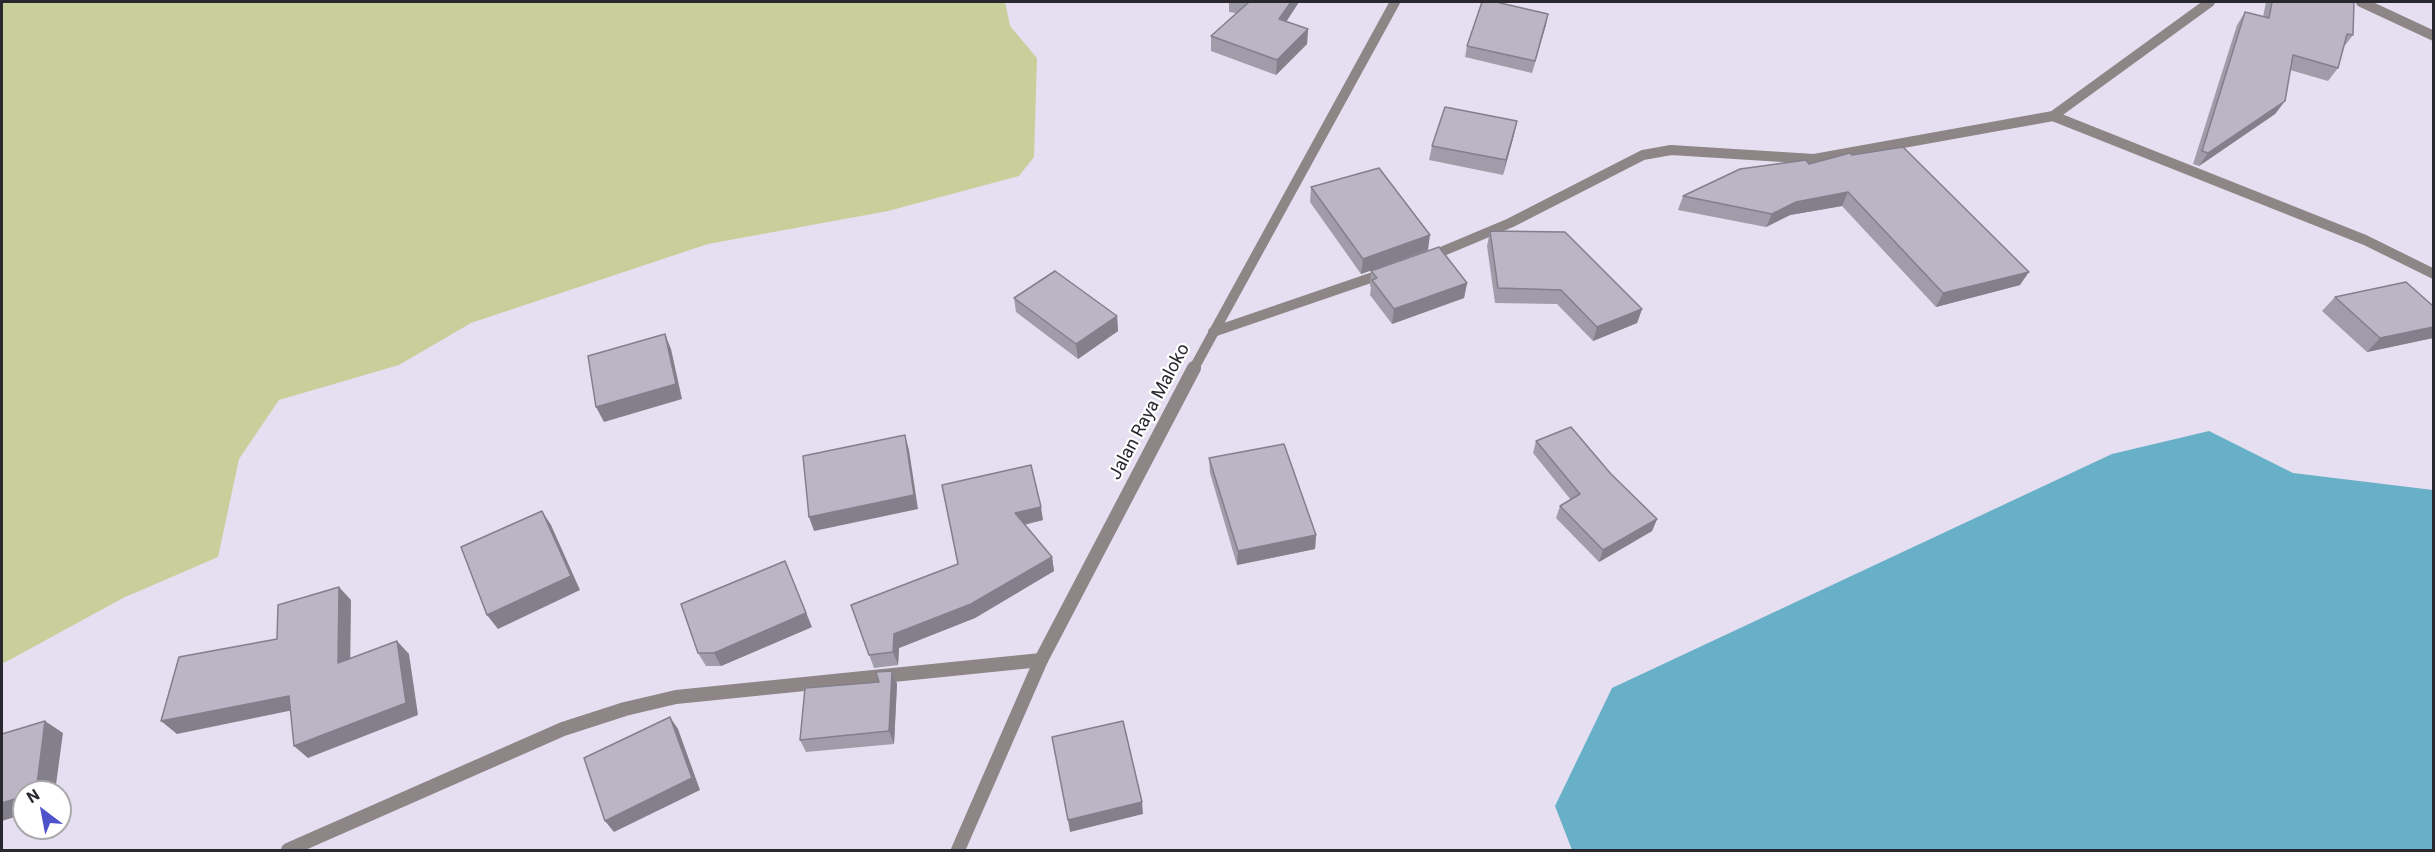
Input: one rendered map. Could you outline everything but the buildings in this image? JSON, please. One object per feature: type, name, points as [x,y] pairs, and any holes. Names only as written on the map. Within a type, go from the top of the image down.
[{"type":"street","name":"Jalan Raya Maloko","points":[[958,850],[1041,660],[1213,332],[1395,2]]},
{"type":"street","points":[[1414,263],[1510,223],[1643,155],[1671,150],[1814,159],[2053,116],[2210,2]]},
{"type":"street","points":[[2361,2],[2433,36]]},
{"type":"street","points":[[2053,116],[2365,240],[2433,274]]},
{"type":"street","points":[[1213,332],[1391,271]]},
{"type":"street","points":[[288,850],[563,729],[626,709],[676,697],[1041,660]]},
{"type":"green space","points":[[2,2],[1005,2],[1010,26],[1037,58],[1034,157],[1019,176],[888,211],[708,244],[471,323],[399,365],[279,400],[239,459],[218,557],[123,598],[2,664]]},
{"type":"water","points":[[2209,431],[2293,473],[2433,490],[2433,850],[1572,850],[1555,806],[1612,688],[2112,454]]}]
